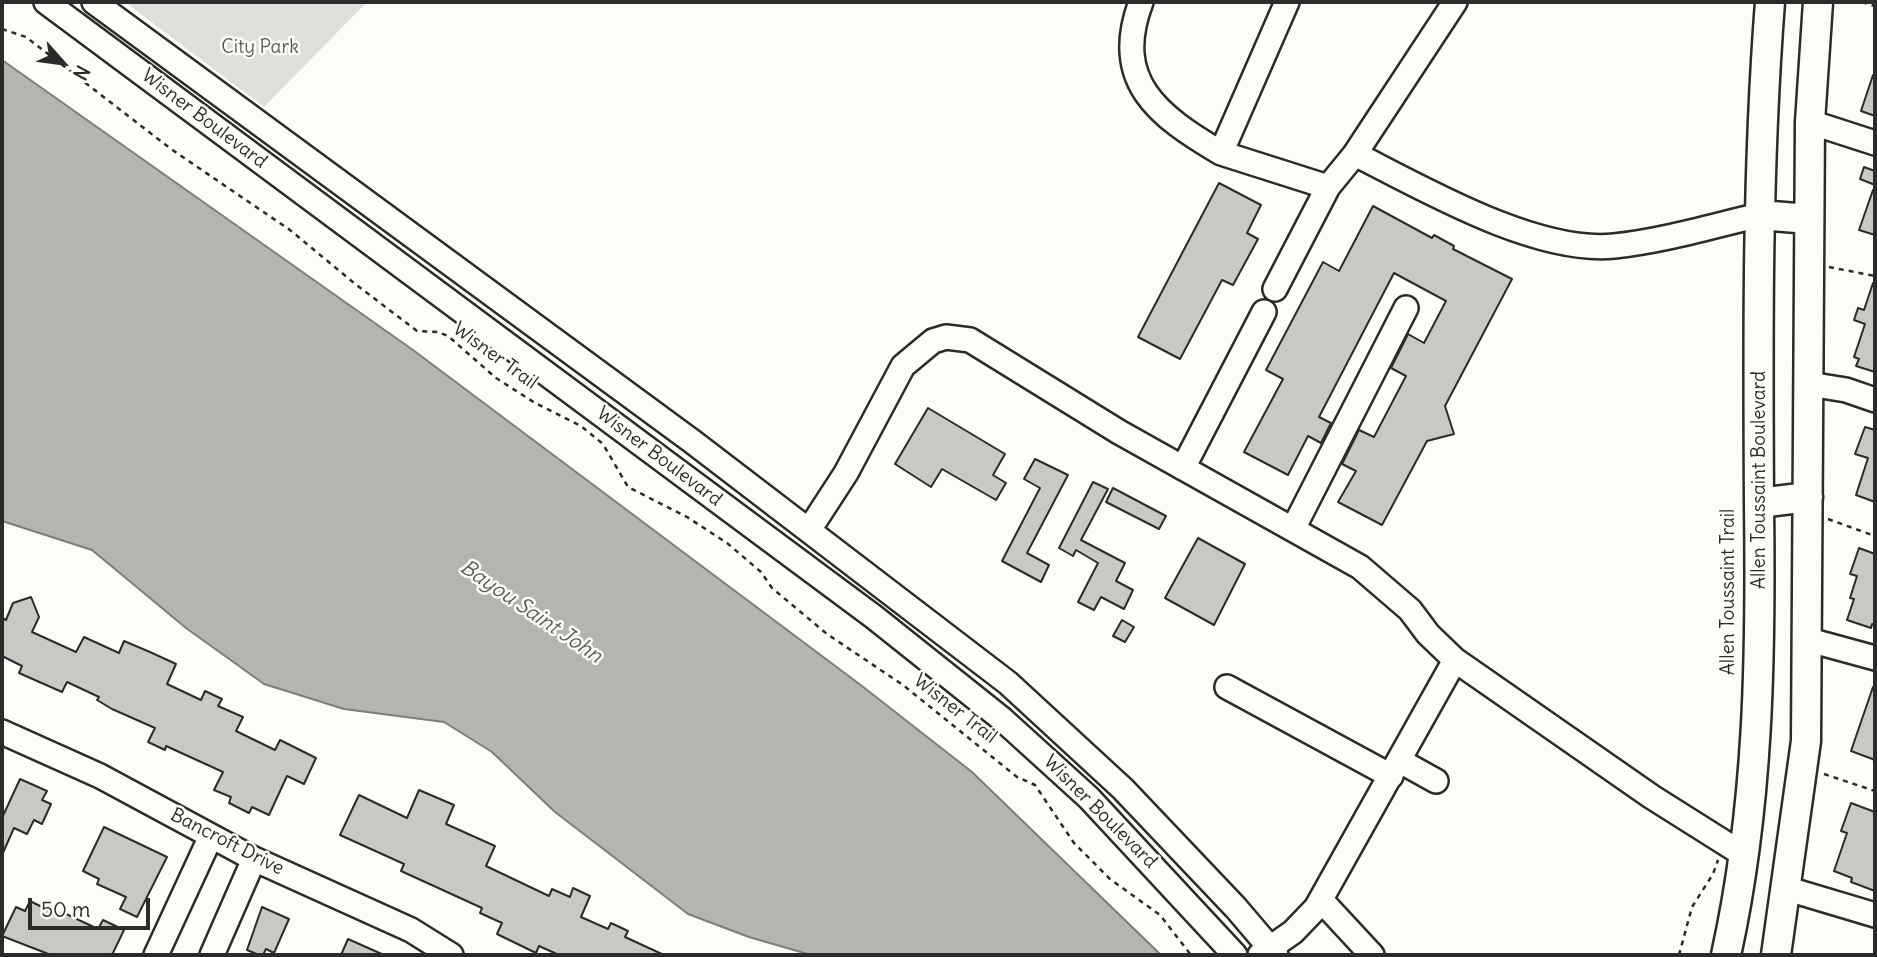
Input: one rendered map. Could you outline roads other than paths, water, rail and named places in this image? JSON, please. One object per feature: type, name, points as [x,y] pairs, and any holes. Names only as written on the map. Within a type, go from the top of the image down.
[{"type":"main road","name":"Allen Toussaint Boulevard","points":[[1726,955],[1734,849],[1753,789],[1759,700],[1759,215],[1770,2]]},
{"type":"main road","points":[[1776,955],[1804,768],[1809,640],[1810,122],[1818,2]]},
{"type":"main road","points":[[1759,215],[1809,219]]},
{"type":"main road","points":[[1759,503],[1808,504]]},
{"type":"main road","points":[[1734,849],[1790,861]]},
{"type":"street","name":"Wisner Boulevard","points":[[46,2],[842,593],[1002,719],[1089,798],[1235,955]]},
{"type":"street","name":"Wisner Boulevard","points":[[94,2],[808,530],[1008,683],[1122,789],[1269,953]]},
{"type":"street","points":[[1141,2],[1131,30],[1136,79],[1178,128],[1221,153],[1328,187]]},
{"type":"street","points":[[1221,153],[1287,2]]},
{"type":"street","points":[[1275,289],[1328,187],[1355,154],[1455,2]]},
{"type":"street","points":[[1810,122],[1875,143]]},
{"type":"street","points":[[1355,154],[1443,199],[1560,243],[1612,247],[1759,215]]},
{"type":"street","points":[[1293,529],[1405,308]]},
{"type":"street","points":[[1183,468],[1264,312]]},
{"type":"street","points":[[808,530],[846,473],[903,366],[933,341],[946,337],[970,340],[1183,468],[1360,567],[1388,590],[1455,660],[1734,849]]},
{"type":"street","points":[[1809,384],[1846,390],[1875,400]]},
{"type":"street","points":[[1809,640],[1875,658]]},
{"type":"street","points":[[1269,953],[1293,933],[1321,901],[1455,660]]},
{"type":"street","points":[[1227,687],[1395,769],[1436,780]]},
{"type":"street","name":"Bancroft Drive","points":[[2,732],[100,776],[254,859],[365,907],[411,930],[451,955]]},
{"type":"street","points":[[156,955],[211,836]]},
{"type":"street","points":[[212,955],[254,859]]},
{"type":"street","points":[[1787,890],[1875,915]]},
{"type":"street","points":[[1321,901],[1372,955]]},
{"type":"water","name":"Bayou Saint John","points":[[2,60],[413,350],[862,686],[972,772],[1161,955],[811,955],[749,937],[688,914],[555,812],[492,752],[444,722],[344,709],[264,684],[186,628],[92,550],[2,521]]},
{"type":"park label","name":"City Park","points":[[260,48]]}]
